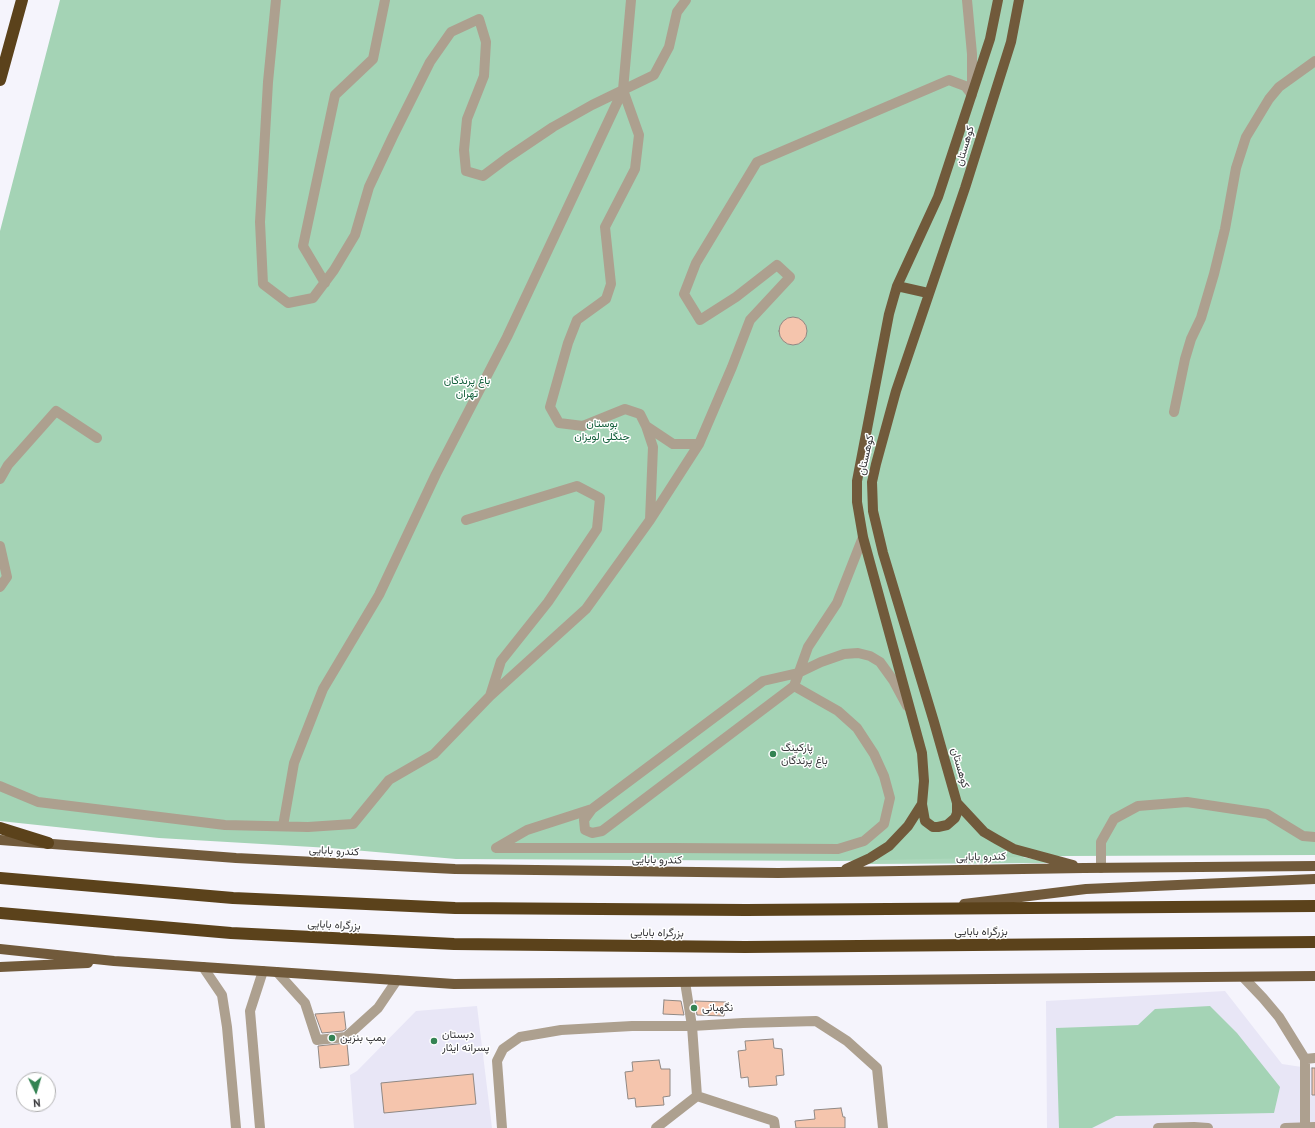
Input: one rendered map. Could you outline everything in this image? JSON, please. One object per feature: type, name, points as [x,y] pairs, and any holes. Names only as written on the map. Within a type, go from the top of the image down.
[{"type":"highway","points":[[0,80],[22,0]]},
{"type":"highway","points":[[0,828],[48,843]]},
{"type":"highway","name":"بزرگراه بابایی","points":[[0,878],[233,898],[455,908],[746,910],[1315,906]]},
{"type":"highway","name":"بزرگراه بابایی","points":[[0,913],[231,933],[454,944],[745,947],[1315,942]]},
{"type":"main road","name":"کوهستان","points":[[840,871],[870,858],[889,846],[908,826],[922,804],[924,767],[922,753],[863,537],[857,502],[857,481],[889,314],[897,286],[938,197],[990,39],[998,0]]},
{"type":"main road","name":"کوهستان","points":[[1019,0],[1011,42],[965,188],[928,293],[896,391],[872,482],[873,511],[883,553],[957,803],[984,832],[1014,849],[1084,868]]},
{"type":"main road","points":[[897,286],[928,293]]},
{"type":"main road","points":[[922,804],[925,821],[928,824],[938,827],[947,824],[954,818],[957,813],[957,803]]},
{"type":"main road","name":"کندرو بابایی","points":[[0,840],[236,858],[455,869],[778,873],[1315,866]]},
{"type":"main road","points":[[926,908],[1086,889],[1315,879]]},
{"type":"main road","points":[[0,949],[114,961],[454,984],[1315,976]]},
{"type":"main road","points":[[0,967],[133,962]]},
{"type":"street","points":[[276,0],[268,82],[260,222],[263,284],[288,303],[313,298],[334,270],[355,235],[369,187],[393,136],[430,62],[451,32],[479,20],[486,42],[484,76],[467,119],[464,150],[466,171],[483,176],[553,127],[592,105],[654,75],[669,47],[677,12],[686,0]]},
{"type":"street","points":[[324,283],[303,246],[335,94],[373,59],[385,0]]},
{"type":"street","points":[[283,826],[294,763],[323,689],[380,595],[436,474],[507,337],[623,90],[631,0]]},
{"type":"street","points":[[967,0],[972,54],[972,95]]},
{"type":"street","points":[[1174,412],[1187,352],[1191,339],[1201,318],[1214,274],[1225,229],[1236,168],[1246,137],[1269,99],[1279,87],[1315,61]]},
{"type":"street","points":[[0,786],[38,802],[224,825],[308,827],[353,824],[389,780],[434,754],[490,696],[586,609],[650,520],[699,444],[732,367],[750,320],[790,277],[777,265],[736,297],[700,320],[684,294],[696,263],[757,162],[949,80],[965,86],[972,95]]},
{"type":"street","points":[[623,90],[639,135],[635,169],[605,227],[612,284],[606,299],[578,320],[568,343],[550,407],[559,423],[583,426],[625,409],[640,414],[653,447],[650,520]]},
{"type":"street","points":[[0,479],[8,465],[56,410],[97,438]]},
{"type":"street","points":[[646,426],[673,444],[699,444]]},
{"type":"street","points":[[466,520],[577,486],[600,498],[597,528],[548,602],[501,661],[490,696]]},
{"type":"street","points":[[592,808],[584,820],[585,830],[592,833],[602,831],[794,686],[808,647],[837,603],[863,537]]},
{"type":"street","points":[[0,546],[7,577],[0,587]]},
{"type":"street","points":[[794,686],[838,711],[857,728],[874,754],[884,776],[890,798],[884,824],[864,842],[838,849],[496,848],[527,830],[592,808],[763,681],[798,673],[821,662],[844,654],[858,653],[870,656],[880,662],[912,715]]},
{"type":"street","points":[[1101,868],[1101,842],[1114,819],[1138,806],[1187,802],[1267,814],[1303,836],[1315,837]]},
{"type":"street","points":[[203,967],[222,995],[227,1027],[236,1128]]},
{"type":"street","points":[[260,1128],[250,1011],[263,971]]},
{"type":"street","points":[[277,972],[305,1003],[317,1040],[346,1036],[378,1008],[397,980]]},
{"type":"street","points":[[1243,977],[1279,1017],[1310,1058],[1310,1127],[1285,1128]]},
{"type":"street","points":[[685,982],[692,1026],[697,1096]]},
{"type":"street","points":[[502,1128],[497,1061],[503,1049],[520,1037],[561,1030],[632,1026],[692,1026],[816,1021],[847,1041],[877,1068],[883,1128]]},
{"type":"street","points":[[656,1128],[697,1096]]},
{"type":"street","points":[[697,1096],[774,1121],[775,1128]]},
{"type":"street","points":[[1158,1128],[1194,1126],[1208,1128]]},
{"type":"shaded area","points":[[1225,991],[1282,1064],[1315,1069],[1315,1128],[1047,1128],[1046,1001]]},
{"type":"shaded area","name":"دبستان پسرانه ایثار","points":[[477,1006],[492,1128],[354,1128],[350,1075],[357,1071],[416,1011]]},
{"type":"green space","name":"بوستان جنگلی لویزان","points":[[60,0],[1315,0],[1315,855],[1067,856],[841,861],[456,859],[330,848],[159,838],[0,821],[0,231]]},
{"type":"green space","points":[[1007,854],[1054,863],[867,864],[880,859]]},
{"type":"green space","points":[[1210,1006],[1237,1033],[1280,1087],[1274,1113],[1116,1116],[1092,1128],[1059,1128],[1056,1028],[1138,1025],[1155,1009]]},
{"type":"building","points":[[793,317],[799,318],[803,321],[806,325],[806,337],[803,341],[799,344],[793,345],[787,344],[783,341],[780,337],[779,331],[780,325],[783,321],[787,318]]},
{"type":"building","points":[[664,1000],[681,1001],[684,1015],[663,1014]]},
{"type":"building","points":[[695,1001],[726,1002],[724,1016],[697,1015]]},
{"type":"building","points":[[344,1012],[346,1029],[343,1031],[322,1033],[315,1014]]},
{"type":"building","points":[[773,1039],[774,1048],[782,1049],[784,1075],[776,1076],[777,1085],[749,1087],[748,1077],[741,1078],[738,1051],[746,1050],[745,1041]]},
{"type":"building","points":[[347,1043],[349,1065],[320,1068],[318,1046]]},
{"type":"building","points":[[659,1060],[661,1069],[670,1069],[670,1096],[663,1097],[664,1105],[636,1107],[635,1098],[628,1099],[625,1072],[633,1071],[632,1062]]},
{"type":"building","points":[[1312,1068],[1315,1068],[1315,1095],[1312,1095]]},
{"type":"building","name":"دبستان پسرانه ایثار","points":[[473,1074],[476,1104],[384,1113],[381,1083]]},
{"type":"building","points":[[841,1108],[843,1117],[845,1117],[845,1128],[796,1128],[795,1121],[815,1119],[814,1110]]},
{"type":"place","name":"پارکینگ باغ پرندگان","points":[[773,754]]},
{"type":"place","name":"نگهبانی","points":[[694,1008]]},
{"type":"place","name":"پمپ بنزین","points":[[332,1038]]},
{"type":"place","name":"دبستان پسرانه ایثار","points":[[434,1041]]},
{"type":"park label","name":"باغ پرندگان تهران","points":[[467,387]]}]
